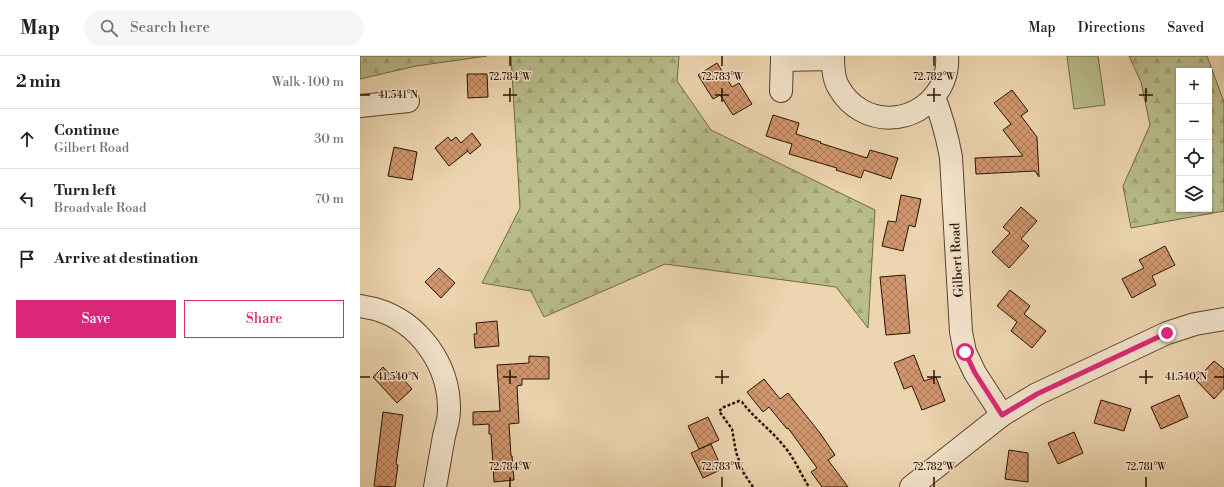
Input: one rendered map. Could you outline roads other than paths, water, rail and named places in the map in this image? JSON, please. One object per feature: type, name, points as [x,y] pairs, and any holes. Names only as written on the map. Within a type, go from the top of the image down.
[{"type":"street","points":[[780,91],[782,58],[833,58],[833,71],[839,88],[851,103],[866,113],[884,118],[903,117],[920,110],[934,97],[944,80],[948,61],[947,56]]},
{"type":"street","name":"Gilbert Road","points":[[934,97],[947,134],[951,157],[961,332],[965,352],[975,373],[1002,415]]},
{"type":"street","points":[[360,106],[408,101]]},
{"type":"street","points":[[360,306],[376,309],[398,319],[417,334],[432,351],[442,370],[448,391],[449,413],[435,487]]},
{"type":"street","points":[[911,487],[1002,415],[1037,394],[1167,333],[1195,324],[1224,319]]}]
